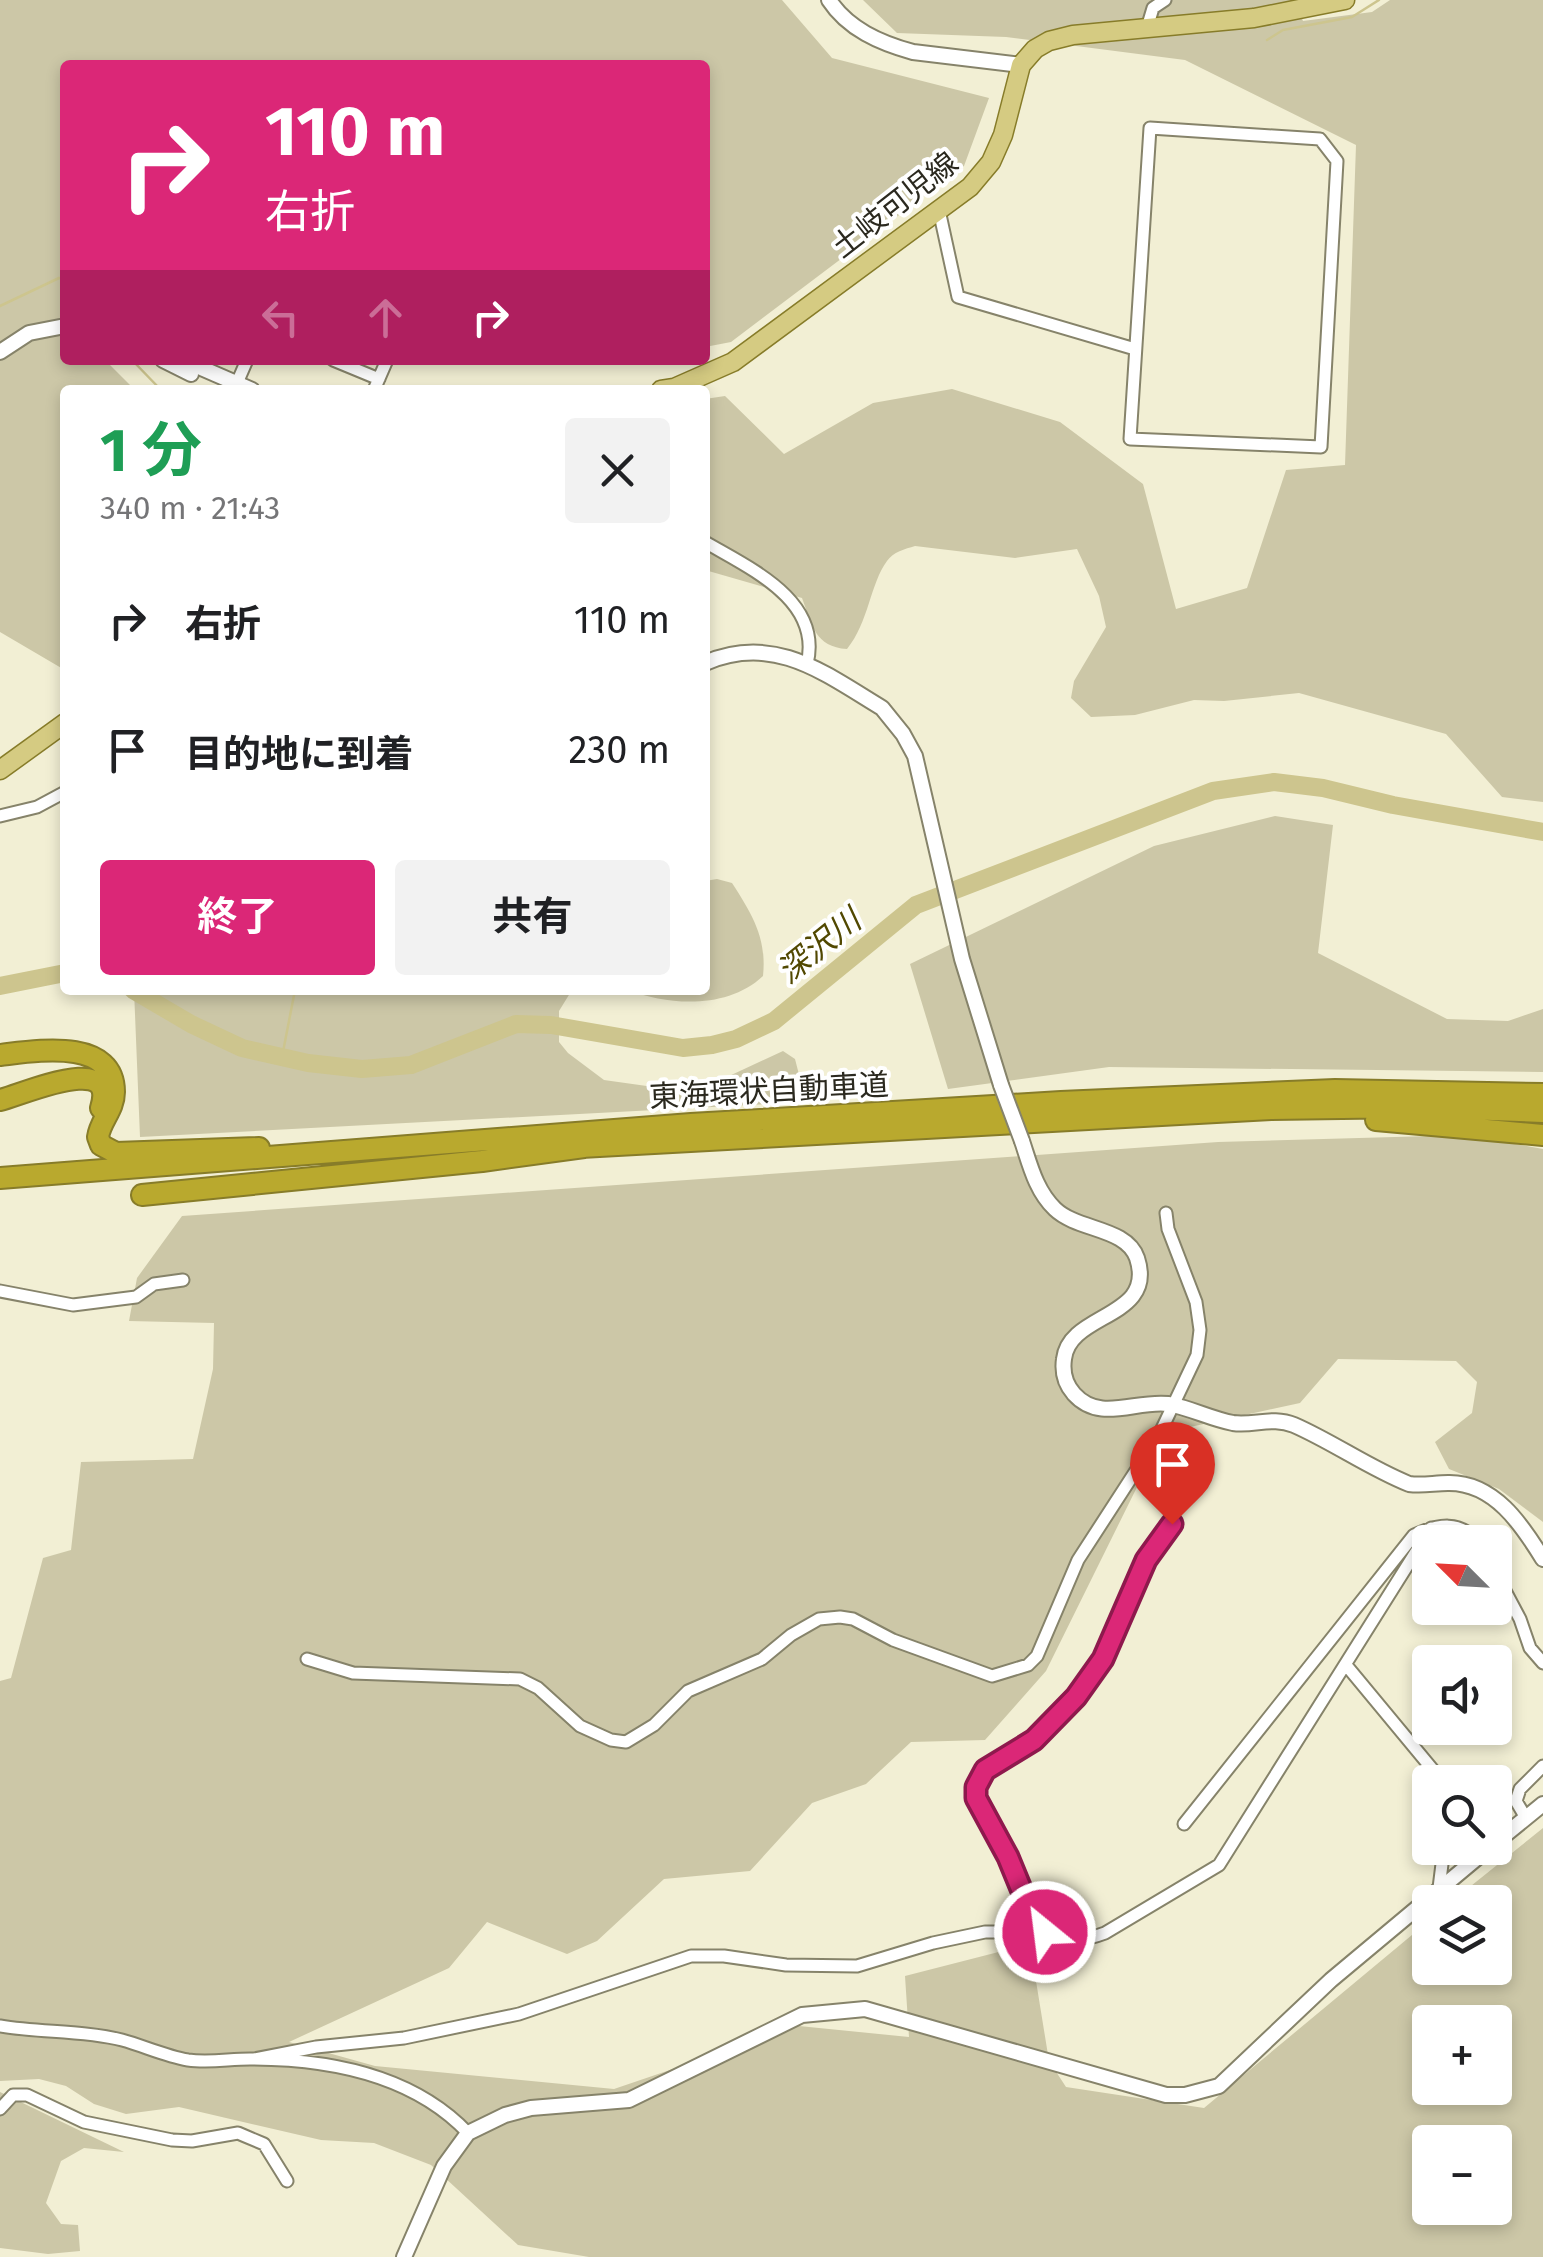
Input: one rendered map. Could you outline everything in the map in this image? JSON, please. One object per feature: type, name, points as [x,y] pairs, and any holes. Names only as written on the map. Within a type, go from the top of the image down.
[{"type":"highway","points":[[0,1055],[70,1051],[99,1061],[110,1076],[114,1092],[98,1137],[101,1145],[116,1153],[190,1148],[381,1146]]},
{"type":"highway","points":[[0,1100],[74,1077],[92,1078],[103,1091],[104,1100],[88,1124]]},
{"type":"highway","points":[[1431,1090],[1543,1085]]},
{"type":"highway","name":"東海環状自動車道","points":[[0,1178],[691,1124],[1170,1096],[1335,1090],[1543,1094]]},
{"type":"highway","name":"東海環状自動車道","points":[[0,1188],[584,1146],[1150,1116],[1361,1107],[1543,1112]]},
{"type":"highway","points":[[1150,1116],[1393,1120],[1543,1135]]},
{"type":"highway","points":[[142,1195],[482,1161],[584,1146]]},
{"type":"main road","points":[[1021,65],[1035,49],[1073,34],[1254,18],[1345,0]]},
{"type":"main road","name":"土岐可児線","points":[[681,385],[733,362],[970,187],[991,162],[1003,134],[1021,65]]},
{"type":"main road","points":[[0,770],[60,727]]},
{"type":"street","points":[[829,0],[858,29],[896,48],[1021,65]]},
{"type":"street","points":[[1148,28],[1153,8],[1165,0]]},
{"type":"street","points":[[1150,128],[1320,138],[1337,160],[1320,447],[1130,439],[1135,348],[1150,128]]},
{"type":"street","points":[[939,210],[958,298],[1135,348]]},
{"type":"street","points":[[0,352],[29,333],[60,327]]},
{"type":"street","points":[[176,365],[226,385]]},
{"type":"street","points":[[192,365],[228,385]]},
{"type":"street","points":[[342,365],[376,385]]},
{"type":"street","points":[[710,545],[772,582],[794,602],[811,649],[807,664]]},
{"type":"street","points":[[710,661],[732,652],[758,650],[807,664],[882,708],[914,756],[962,959],[1037,1186],[1052,1206],[1080,1225],[1111,1233],[1128,1243],[1136,1256],[1137,1284],[1130,1299],[1119,1311],[1072,1337],[1064,1352],[1063,1371],[1068,1388],[1080,1401],[1098,1409],[1156,1402],[1190,1407],[1234,1423],[1270,1420],[1294,1425],[1409,1484],[1424,1487],[1451,1482],[1492,1496],[1508,1509],[1543,1560]]},
{"type":"street","points":[[0,816],[37,807],[60,795]]},
{"type":"street","points":[[307,1659],[353,1673],[520,1679],[538,1688],[580,1726],[611,1740],[626,1742],[654,1725],[688,1691],[762,1659],[819,1619],[854,1619],[928,1654],[992,1676],[1028,1665],[1037,1656],[1078,1560],[1126,1483],[1148,1456],[1196,1355],[1200,1330],[1196,1302],[1166,1213]]},
{"type":"street","points":[[0,1291],[73,1305],[136,1297],[154,1284],[183,1280]]},
{"type":"street","points":[[1172,1524],[1146,1560],[1103,1659],[1076,1697],[1034,1740],[985,1770],[976,1787],[976,1798],[1008,1857],[1033,1918],[1057,1940],[1091,1938],[1219,1865],[1412,1559]]},
{"type":"street","points":[[1184,1824],[1412,1538]]},
{"type":"street","points":[[1512,1604],[1530,1648],[1543,1663]]},
{"type":"street","points":[[1346,1665],[1430,1765]]},
{"type":"street","points":[[1526,1818],[1516,1802],[1520,1789],[1543,1766]]},
{"type":"street","points":[[1512,1829],[1543,1804]]},
{"type":"street","points":[[1443,1885],[1468,1865]]},
{"type":"street","points":[[404,2257],[444,2166],[468,2134],[505,2115],[531,2108],[629,2100],[802,2016],[865,2009],[1166,2096],[1219,2086],[1331,1980],[1412,1911]]},
{"type":"street","points":[[254,2059],[316,2047],[404,2038],[519,2014],[690,1956],[724,1956],[786,1966],[857,1966],[934,1942],[985,1932],[1045,1932]]},
{"type":"street","points":[[0,2026],[106,2038],[189,2060],[254,2059],[370,2074],[435,2102],[468,2134]]},
{"type":"street","points":[[0,2109],[13,2095],[27,2096],[84,2122],[172,2140],[238,2134],[264,2144],[287,2181]]},
{"type":"shaded area","points":[[0,0],[782,0],[832,58],[989,98],[964,166],[731,342],[710,346],[710,60],[60,60],[60,365],[110,365],[130,385],[60,385],[60,667],[0,632]]},
{"type":"shaded area","points":[[863,0],[1294,0],[1303,21],[1372,12],[1390,0],[1543,0],[1543,802],[1502,797],[1446,734],[1299,693],[1194,700],[1135,715],[1091,717],[1071,698],[1074,681],[1106,627],[1099,596],[1077,549],[1015,558],[915,546],[900,551],[881,570],[860,627],[847,649],[821,639],[802,598],[710,571],[710,398],[725,396],[784,454],[873,403],[952,389],[1060,422],[1143,484],[1176,609],[1247,588],[1286,470],[1345,465],[1356,145],[1185,60],[1006,37],[897,33]]},
{"type":"shaded area","points":[[1275,816],[1333,825],[1318,953],[1447,1019],[1508,1021],[1543,1009],[1543,1072],[1109,1067],[948,1089],[910,964],[1154,846]]},
{"type":"shaded area","points":[[710,880],[732,883],[752,916],[763,950],[763,976],[749,987],[716,999],[680,1001],[644,995],[710,995]]},
{"type":"shaded area","points":[[134,995],[569,995],[559,1011],[559,1042],[604,1080],[668,1089],[712,1084],[783,1051],[795,1059],[806,1102],[140,1137]]},
{"type":"shaded area","points":[[1466,1135],[1543,1149],[1543,1522],[1499,1489],[1449,1469],[1435,1442],[1472,1413],[1477,1382],[1456,1361],[1338,1359],[1300,1403],[1181,1429],[1141,1479],[1046,1671],[985,1740],[911,1742],[866,1784],[812,1803],[750,1871],[664,1879],[597,1941],[567,1954],[487,1922],[449,1968],[289,2042],[375,2066],[614,2089],[799,2026],[909,2037],[905,1976],[1030,1944],[1049,2061],[1066,2087],[1204,2108],[1412,1935],[1412,1985],[1512,1985],[1512,1885],[1472,1885],[1497,1865],[1512,1865],[1512,1853],[1543,1828],[1543,2257],[589,2257],[518,2245],[431,2165],[374,2143],[321,2140],[179,2107],[126,2114],[94,2104],[66,2086],[39,2079],[0,2081],[0,1681],[11,1678],[43,1558],[71,1550],[81,1462],[193,1459],[213,1369],[214,1323],[129,1321],[137,1278],[182,1216],[1218,1142]]},
{"type":"shaded area","points":[[0,2092],[124,2152],[84,2148],[61,2161],[46,2203],[61,2224],[78,2225],[80,2251],[48,2254],[0,2248]]},
{"type":"waterway","points":[[1267,40],[1283,30],[1352,17],[1379,0]]},
{"type":"waterway","points":[[0,306],[60,278]]},
{"type":"waterway","points":[[137,365],[156,385]]},
{"type":"waterway","name":"深沢川","points":[[142,995],[242,1048],[308,1063],[362,1069],[411,1065],[516,1024],[551,1025],[683,1048],[712,1045],[736,1039],[774,1021],[916,905],[1213,791],[1274,782],[1323,788],[1543,832]]},
{"type":"waterway","name":"深沢川","points":[[0,986],[60,974]]},
{"type":"waterway","points":[[282,1057],[294,995]]},
{"type":"route","points":[[1045,1932],[1033,1918],[1008,1857],[976,1798],[976,1787],[985,1770],[1034,1740],[1076,1697],[1103,1659],[1146,1560],[1172,1524]]}]
